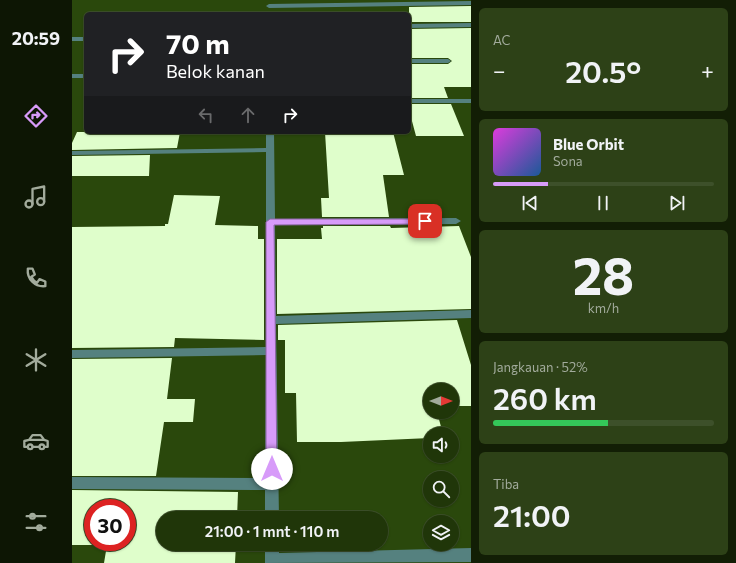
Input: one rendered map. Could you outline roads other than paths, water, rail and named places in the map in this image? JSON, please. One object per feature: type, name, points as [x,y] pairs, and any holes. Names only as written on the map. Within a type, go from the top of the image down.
[{"type":"street","points":[[269,3],[471,3]]},
{"type":"street","points":[[411,26],[471,25]]},
{"type":"street","points":[[72,39],[84,39]]},
{"type":"street","points":[[411,61],[448,61]]},
{"type":"street","points":[[72,76],[84,76]]},
{"type":"street","points":[[411,101],[471,101]]},
{"type":"street","points":[[270,134],[272,511]]},
{"type":"street","points":[[72,153],[270,150]]},
{"type":"street","points":[[270,222],[456,221]]},
{"type":"street","points":[[270,320],[471,314]]},
{"type":"street","points":[[72,354],[271,351]]},
{"type":"street","points":[[72,483],[272,484]]},
{"type":"street","points":[[272,551],[272,562],[471,555]]}]
